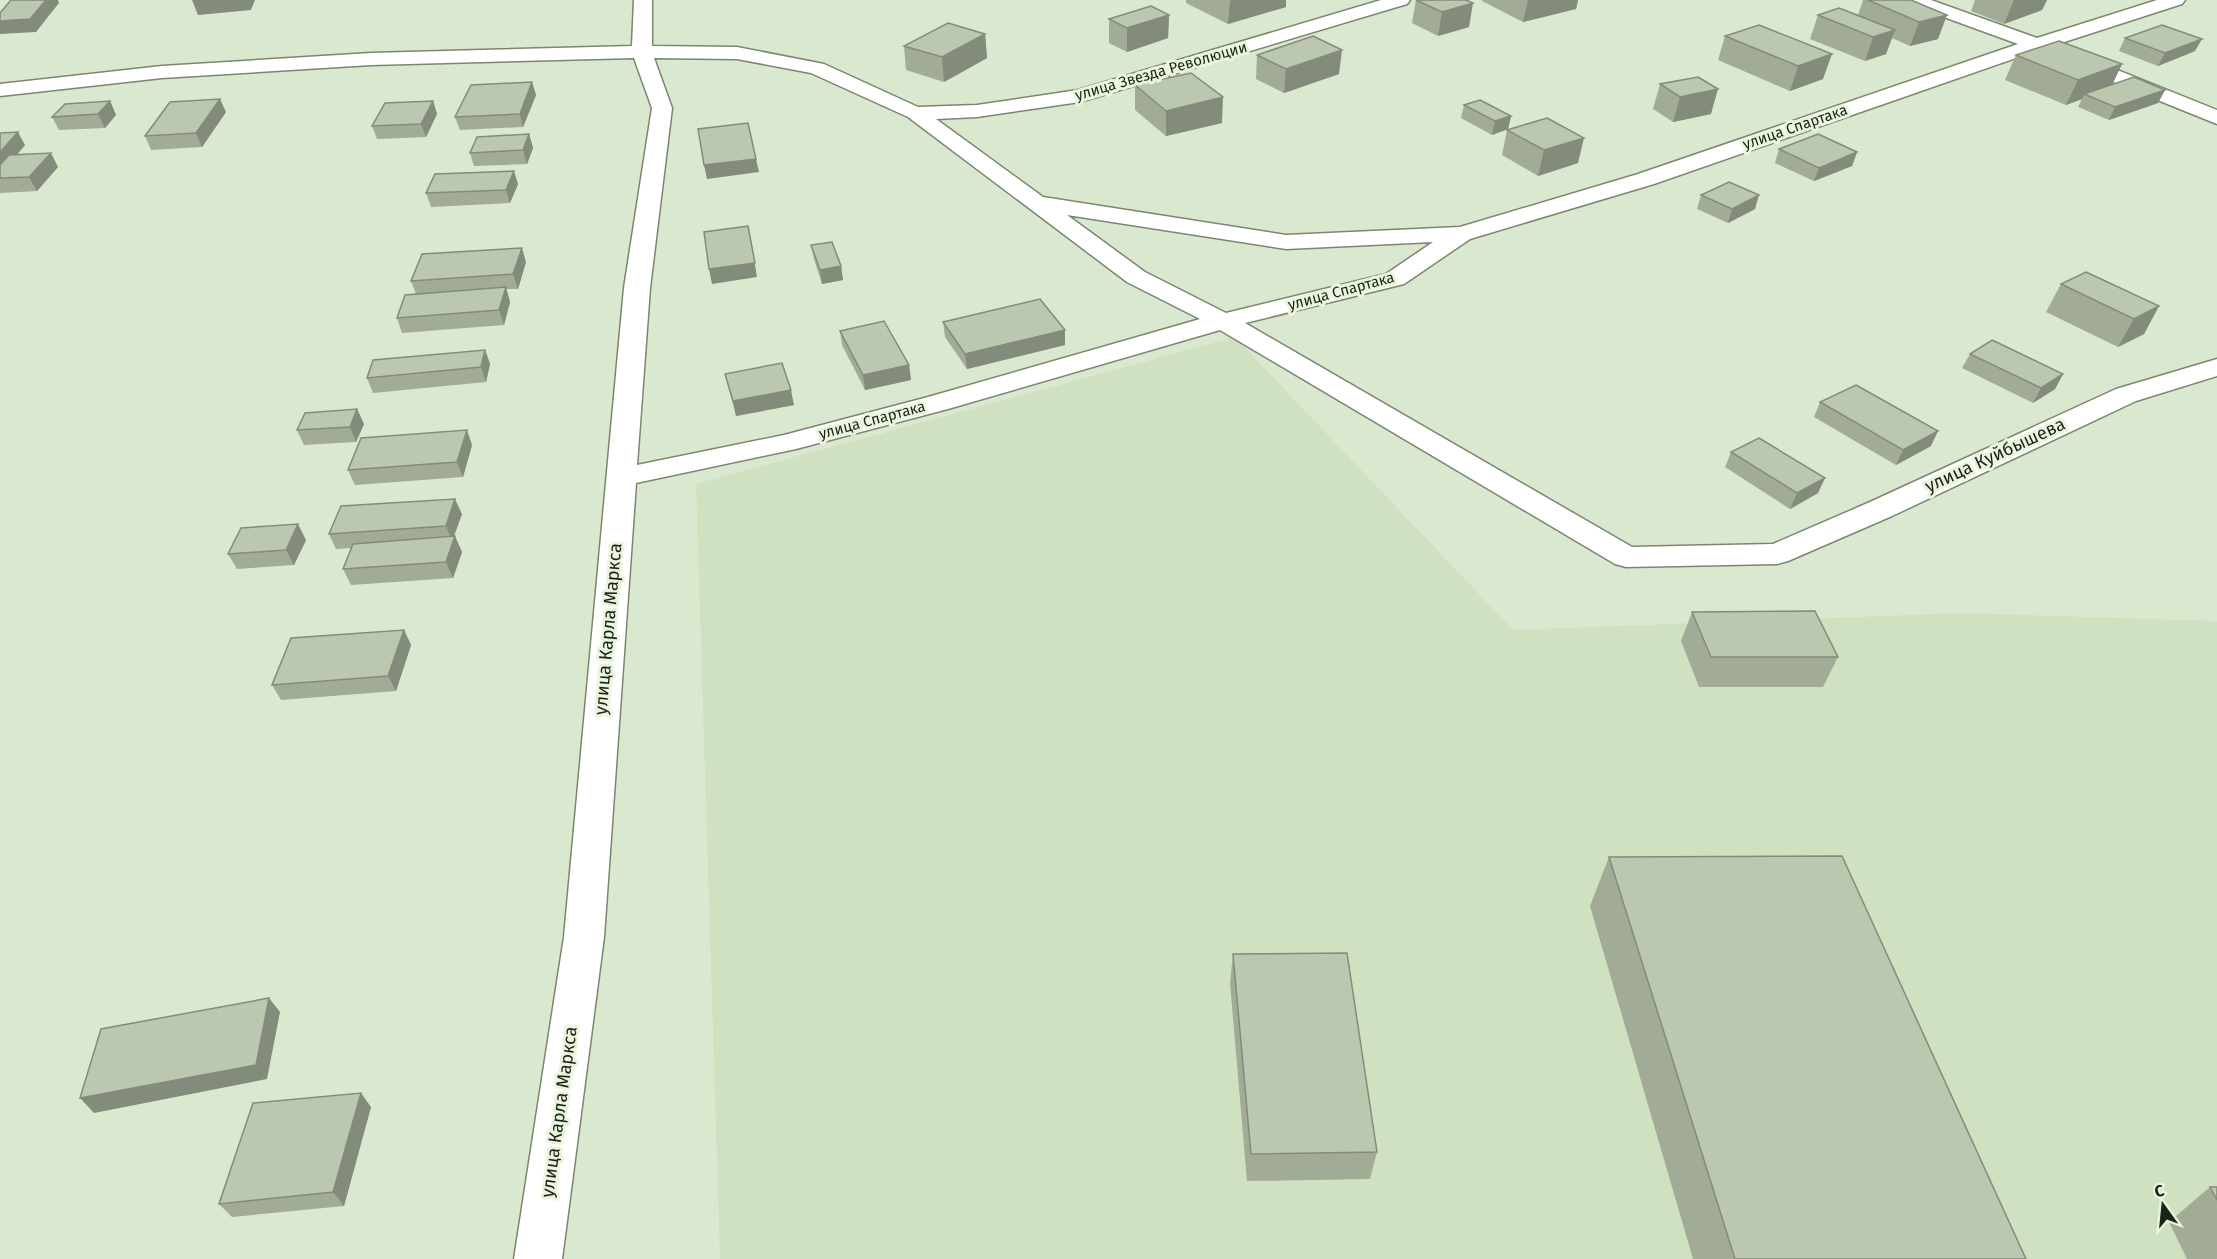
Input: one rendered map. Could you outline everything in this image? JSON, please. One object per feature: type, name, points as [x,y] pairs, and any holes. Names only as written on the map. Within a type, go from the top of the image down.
[{"type":"street","name":"улица Карла Маркса","points":[[538,1259],[584,937],[637,288],[662,108],[642,52],[643,0]]},
{"type":"street","name":"улица Звезда Революции","points":[[915,113],[977,111],[1080,96],[1401,0]]},
{"type":"street","points":[[1914,0],[2037,44],[2217,118]]},
{"type":"street","name":"улица Спартака","points":[[621,477],[786,443],[938,403],[1223,321],[1395,279],[1462,234],[1646,179],[2037,44],[2176,0]]},
{"type":"street","points":[[0,90],[162,72],[370,59],[642,52],[737,53],[817,68],[915,113],[1136,277],[1223,321]]},
{"type":"street","points":[[1038,203],[1286,242],[1462,234]]},
{"type":"street","name":"улица Куйбышева","points":[[1223,321],[1626,557],[1777,554],[1881,509],[2126,394],[2217,367]]},
{"type":"shaded area","points":[[1235,337],[1513,630],[1963,613],[2217,621],[2217,1259],[720,1259],[696,484]]},
{"type":"building","points":[[11,0],[46,0],[30,19],[0,21],[0,13]]},
{"type":"building","points":[[1416,0],[1466,0],[1473,3],[1442,12]]},
{"type":"building","points":[[1868,0],[1911,0],[1947,15],[1919,22]]},
{"type":"building","points":[[1151,6],[1169,15],[1127,28],[1109,19]]},
{"type":"building","points":[[1839,8],[1895,30],[1873,37],[1818,15]]},
{"type":"building","points":[[948,23],[985,34],[942,57],[904,46]]},
{"type":"building","points":[[1759,25],[1832,54],[1798,66],[1725,36]]},
{"type":"building","points":[[2162,25],[2202,39],[2165,53],[2125,38]]},
{"type":"building","points":[[1313,36],[1342,50],[1286,69],[1257,55]]},
{"type":"building","points":[[2059,41],[2122,64],[2078,80],[2016,55]]},
{"type":"building","points":[[1191,73],[1223,97],[1166,111],[1135,85]]},
{"type":"building","points":[[1698,77],[1718,89],[1680,97],[1660,84]]},
{"type":"building","points":[[2134,77],[2165,90],[2115,107],[2084,94]]},
{"type":"building","points":[[532,82],[520,114],[455,117],[471,85]]},
{"type":"building","points":[[220,99],[196,133],[145,136],[170,102]]},
{"type":"building","points":[[1480,100],[1511,116],[1495,121],[1464,105]]},
{"type":"building","points":[[110,101],[98,114],[52,117],[65,104]]},
{"type":"building","points":[[433,101],[421,124],[372,126],[385,103]]},
{"type":"building","points":[[1547,118],[1584,138],[1544,150],[1507,130]]},
{"type":"building","points":[[748,123],[756,159],[704,165],[698,129]]},
{"type":"building","points":[[18,132],[0,152],[0,133]]},
{"type":"building","points":[[529,134],[523,150],[470,153],[477,137]]},
{"type":"building","points":[[1818,134],[1857,152],[1819,168],[1779,149]]},
{"type":"building","points":[[51,153],[29,177],[0,178],[0,165],[9,155]]},
{"type":"building","points":[[514,171],[506,190],[426,193],[435,174]]},
{"type":"building","points":[[1729,182],[1759,195],[1732,209],[1701,195]]},
{"type":"building","points":[[748,226],[755,263],[709,269],[704,232]]},
{"type":"building","points":[[832,242],[841,266],[820,270],[811,245]]},
{"type":"building","points":[[522,248],[513,274],[411,281],[422,254]]},
{"type":"building","points":[[2086,272],[2159,306],[2134,319],[2061,284]]},
{"type":"building","points":[[506,287],[499,310],[397,318],[405,295]]},
{"type":"building","points":[[1040,299],[1065,330],[965,354],[943,322]]},
{"type":"building","points":[[884,321],[909,365],[863,375],[840,331]]},
{"type":"building","points":[[1992,340],[2063,374],[2041,388],[1970,354]]},
{"type":"building","points":[[485,350],[481,367],[367,378],[373,360]]},
{"type":"building","points":[[782,363],[791,390],[733,401],[725,374]]},
{"type":"building","points":[[1856,385],[1938,431],[1903,450],[1820,402]]},
{"type":"building","points":[[357,409],[350,427],[297,430],[305,413]]},
{"type":"building","points":[[467,430],[457,462],[348,470],[361,438]]},
{"type":"building","points":[[1759,438],[1825,478],[1797,493],[1731,452]]},
{"type":"building","points":[[455,499],[446,526],[329,534],[341,506]]},
{"type":"building","points":[[298,524],[286,550],[228,554],[241,528]]},
{"type":"building","points":[[455,536],[446,562],[343,569],[353,544]]},
{"type":"building","points":[[1815,611],[1838,657],[1711,657],[1692,612]]},
{"type":"building","points":[[404,630],[388,676],[272,685],[291,638]]},
{"type":"building","points":[[1842,856],[2026,1259],[1735,1259],[1609,857]]},
{"type":"building","points":[[1347,953],[1377,1152],[1251,1154],[1233,954]]},
{"type":"building","points":[[269,998],[256,1065],[80,1098],[101,1029]]},
{"type":"building","points":[[361,1093],[333,1192],[219,1204],[253,1103]]},
{"type":"building","points":[[2210,1187],[2217,1187],[2217,1200]]}]
